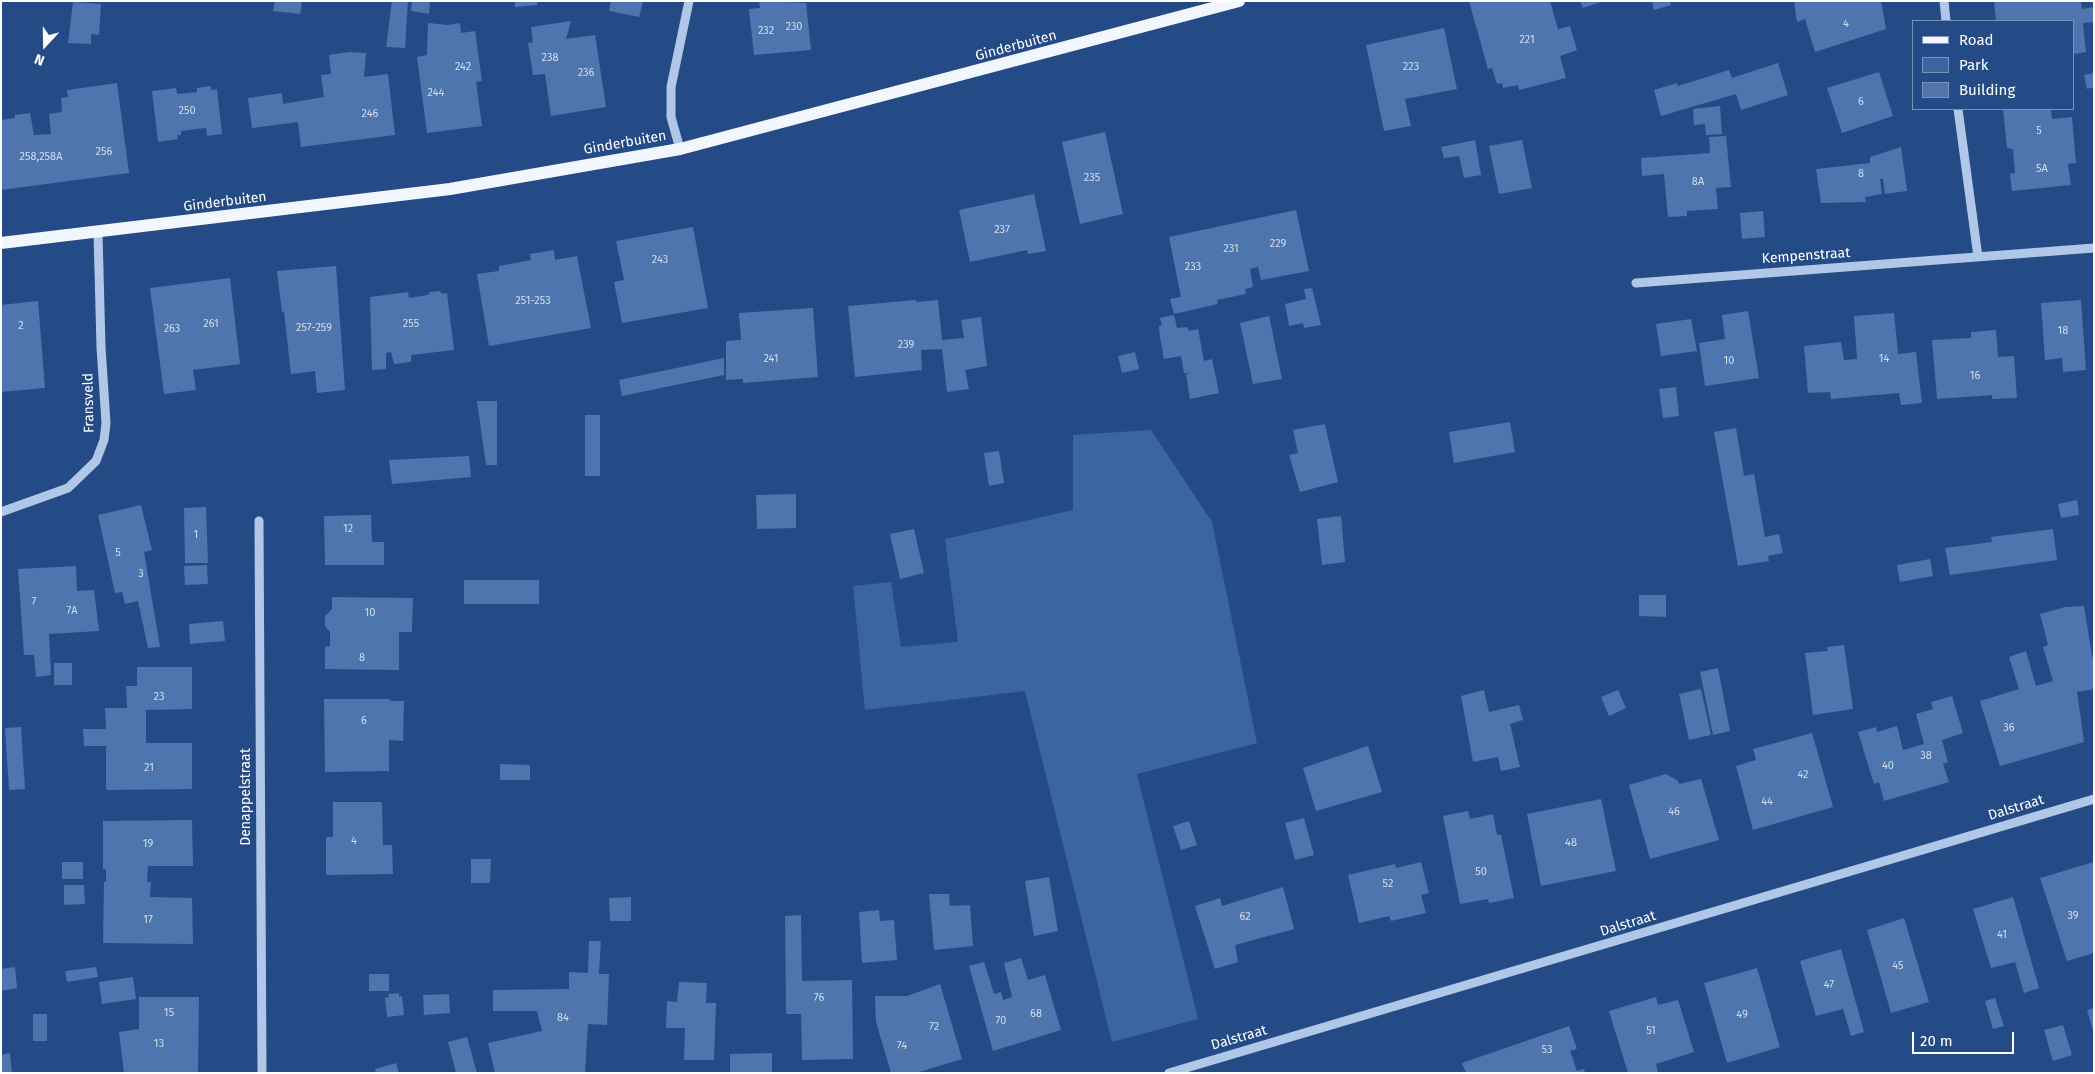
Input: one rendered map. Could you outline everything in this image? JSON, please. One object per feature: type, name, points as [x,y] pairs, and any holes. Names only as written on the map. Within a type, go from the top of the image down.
[{"type":"main road","name":"Ginderbuiten","points":[[1,243],[98,233],[450,189],[680,149],[1239,1]]},
{"type":"street","points":[[680,149],[671,117],[671,87],[689,1]]},
{"type":"street","points":[[1944,1],[1946,20]]},
{"type":"street","points":[[1958,110],[1978,257]]},
{"type":"street","name":"Fransveld","points":[[1,512],[68,488],[96,461],[104,440],[106,422],[101,347],[98,233]]},
{"type":"street","name":"Kempenstraat","points":[[1636,283],[2094,248]]},
{"type":"street","name":"Denappelstraat","points":[[259,521],[262,1073]]},
{"type":"street","name":"Dalstraat","points":[[1169,1073],[2094,799]]},
{"type":"green space","points":[[1151,430],[1212,522],[1257,743],[1137,774],[1198,1019],[1112,1042],[1025,691],[865,710],[853,586],[891,582],[901,647],[958,642],[945,539],[1073,510],[1073,435]]},
{"type":"building","points":[[275,1],[302,1],[300,14],[273,11]]},
{"type":"building","points":[[392,1],[408,1],[405,48],[386,47]]},
{"type":"building","points":[[412,1],[430,1],[429,14],[411,11]]},
{"type":"building","points":[[515,1],[538,1],[537,5],[515,7]]},
{"type":"building","points":[[611,1],[643,1],[639,17],[609,11]]},
{"type":"building","points":[[759,1],[806,3],[811,50],[754,55],[749,9],[760,8]]},
{"type":"building","points":[[1469,1],[1550,1],[1558,29],[1570,26],[1577,50],[1560,56],[1566,78],[1519,90],[1518,85],[1503,88],[1502,83],[1497,84],[1492,68],[1488,69]]},
{"type":"building","points":[[1580,1],[1601,1],[1601,2],[1583,8]]},
{"type":"building","points":[[1652,1],[1670,1],[1671,5],[1654,10]]},
{"type":"building","points":[[1794,1],[1881,1],[1886,29],[1815,52],[1805,19],[1797,22]]},
{"type":"building","points":[[1994,1],[2081,1],[2082,9],[2094,7],[2094,22],[2083,23],[2086,52],[2075,54],[2075,20],[1996,20]]},
{"type":"building","points":[[73,2],[101,4],[99,35],[91,34],[91,44],[68,43]]},
{"type":"building","points":[[571,21],[566,39],[595,35],[606,107],[551,116],[545,74],[533,75],[528,43],[533,42],[531,27]]},
{"type":"building","points":[[428,23],[448,25],[460,23],[461,33],[475,31],[482,81],[476,82],[482,126],[427,133],[417,57],[427,55]]},
{"type":"building","points":[[1444,28],[1457,89],[1405,99],[1411,126],[1384,131],[1366,45]]},
{"type":"building","points":[[349,52],[366,53],[364,77],[388,74],[395,135],[301,147],[298,122],[252,128],[248,98],[282,93],[283,104],[324,97],[321,75],[331,74],[329,55]]},
{"type":"building","points":[[1778,63],[1788,95],[1741,110],[1736,94],[1661,116],[1654,90],[1677,83],[1678,86],[1729,70],[1732,78]]},
{"type":"building","points":[[1879,72],[1893,116],[1842,133],[1827,88]]},
{"type":"building","points":[[2094,73],[2094,87],[2087,89],[2084,75]]},
{"type":"building","points":[[117,83],[129,173],[1,190],[1,120],[15,118],[15,115],[30,113],[34,135],[51,134],[49,114],[62,112],[61,98],[68,97],[67,90]]},
{"type":"building","points":[[211,86],[211,90],[217,89],[222,134],[207,136],[206,128],[181,131],[181,135],[177,135],[178,139],[158,142],[152,91],[176,88],[177,94],[197,92],[197,88]]},
{"type":"building","points":[[1720,106],[1722,134],[1706,135],[1705,124],[1694,125],[1693,109]]},
{"type":"building","points":[[2003,110],[2051,110],[2052,119],[2072,117],[2076,163],[2068,164],[2071,185],[2012,191],[2010,174],[2015,173],[2013,149],[2007,148]]},
{"type":"building","points":[[1105,132],[1123,214],[1080,224],[1062,142]]},
{"type":"building","points":[[1726,136],[1731,187],[1716,188],[1718,209],[1687,211],[1687,216],[1668,217],[1664,174],[1642,176],[1641,158],[1710,153],[1709,137]]},
{"type":"building","points":[[1475,140],[1481,175],[1464,178],[1459,156],[1444,158],[1441,147]]},
{"type":"building","points":[[1522,140],[1532,188],[1499,194],[1489,146]]},
{"type":"building","points":[[1901,147],[1907,191],[1885,194],[1883,179],[1880,179],[1882,194],[1865,197],[1866,202],[1821,203],[1816,169],[1870,163],[1870,157]]},
{"type":"building","points":[[1034,194],[1046,251],[1028,254],[1027,250],[970,262],[959,210]]},
{"type":"building","points":[[1296,210],[1309,271],[1261,280],[1258,267],[1250,269],[1253,287],[1245,289],[1246,294],[1217,300],[1218,304],[1174,314],[1170,299],[1181,297],[1169,237]]},
{"type":"building","points":[[1763,211],[1765,237],[1742,239],[1740,213]]},
{"type":"building","points":[[693,227],[708,308],[622,323],[614,282],[624,280],[616,241]]},
{"type":"building","points":[[554,250],[555,260],[577,256],[591,328],[489,346],[477,274],[499,271],[499,266],[531,260],[530,254]]},
{"type":"building","points":[[336,266],[345,390],[317,393],[315,371],[291,374],[277,271]]},
{"type":"building","points":[[230,278],[240,364],[193,370],[196,390],[164,394],[150,288]]},
{"type":"building","points":[[1312,288],[1321,325],[1304,328],[1303,323],[1289,326],[1285,304],[1306,299],[1304,289]]},
{"type":"building","points":[[440,291],[442,294],[447,293],[454,350],[411,355],[411,362],[394,364],[391,352],[386,353],[386,369],[372,370],[370,297],[408,292],[409,298]]},
{"type":"building","points":[[916,300],[916,302],[938,300],[942,340],[964,338],[961,320],[981,317],[987,366],[965,370],[969,389],[947,392],[942,349],[921,350],[922,370],[855,377],[848,306]]},
{"type":"building","points":[[2081,300],[2086,370],[2063,372],[2062,358],[2045,360],[2041,303]]},
{"type":"building","points":[[38,301],[45,388],[1,392],[1,305]]},
{"type":"building","points":[[813,308],[818,377],[743,383],[743,379],[726,380],[726,341],[741,340],[739,313]]},
{"type":"building","points":[[1748,311],[1759,378],[1705,386],[1699,343],[1725,339],[1722,315]]},
{"type":"building","points":[[1894,313],[1898,354],[1916,352],[1922,403],[1901,405],[1899,393],[1831,399],[1830,392],[1808,393],[1804,346],[1841,342],[1844,360],[1857,359],[1854,316]]},
{"type":"building","points":[[1174,315],[1177,328],[1187,327],[1189,331],[1198,329],[1204,361],[1212,359],[1219,393],[1190,399],[1186,374],[1191,373],[1184,373],[1181,356],[1164,359],[1160,337],[1159,326],[1162,325],[1160,318]]},
{"type":"building","points":[[1269,316],[1282,379],[1253,384],[1240,323]]},
{"type":"building","points":[[1691,319],[1697,351],[1661,356],[1656,324]]},
{"type":"building","points":[[1996,330],[1998,357],[2014,356],[2017,398],[1992,399],[1992,395],[1937,399],[1932,340],[1971,338],[1971,332]]},
{"type":"building","points":[[1135,352],[1139,369],[1122,373],[1118,356]]},
{"type":"building","points":[[724,358],[724,375],[622,396],[619,380]]},
{"type":"building","points":[[1676,387],[1679,416],[1663,418],[1659,389]]},
{"type":"building","points":[[477,401],[497,401],[497,465],[486,465]]},
{"type":"building","points":[[585,415],[600,415],[600,476],[585,476]]},
{"type":"building","points":[[1510,422],[1515,452],[1454,463],[1449,432]]},
{"type":"building","points":[[1325,424],[1338,482],[1300,492],[1289,455],[1298,453],[1293,430]]},
{"type":"building","points":[[1736,428],[1744,476],[1754,474],[1765,537],[1779,534],[1783,553],[1768,556],[1769,561],[1738,566],[1714,432]]},
{"type":"building","points":[[999,451],[1004,483],[989,486],[984,453]]},
{"type":"building","points":[[469,456],[471,477],[392,484],[389,460]]},
{"type":"building","points":[[796,494],[796,528],[757,529],[756,495]]},
{"type":"building","points":[[2077,500],[2079,515],[2061,518],[2058,504]]},
{"type":"building","points":[[141,505],[152,550],[144,552],[160,647],[148,648],[138,601],[125,604],[122,592],[115,593],[98,515]]},
{"type":"building","points":[[206,507],[208,563],[185,563],[184,508]]},
{"type":"building","points":[[371,515],[372,542],[384,542],[384,565],[325,565],[324,516]]},
{"type":"building","points":[[1341,516],[1345,562],[1322,565],[1317,519]]},
{"type":"building","points":[[914,529],[924,573],[900,579],[890,534]]},
{"type":"building","points":[[2053,529],[2057,560],[1950,575],[1945,548],[1992,542],[1991,537]]},
{"type":"building","points":[[1930,559],[1933,576],[1900,582],[1897,565]]},
{"type":"building","points":[[207,565],[208,584],[185,585],[184,566]]},
{"type":"building","points":[[76,566],[77,591],[94,590],[99,631],[49,634],[51,675],[36,677],[34,655],[24,655],[18,569]]},
{"type":"building","points":[[464,580],[539,580],[539,604],[464,604]]},
{"type":"building","points":[[1639,595],[1666,595],[1666,617],[1639,616]]},
{"type":"building","points":[[332,597],[413,598],[412,632],[399,632],[399,670],[325,669],[325,647],[330,646],[330,632],[325,626],[325,616],[332,609]]},
{"type":"building","points":[[2084,606],[2094,667],[2094,689],[2077,692],[2084,742],[2000,766],[1980,701],[2019,689],[2009,657],[2026,651],[2036,686],[2053,681],[2043,647],[2048,645],[2040,614],[2065,607]]},
{"type":"building","points":[[223,621],[225,641],[190,644],[189,624]]},
{"type":"building","points":[[1844,645],[1853,709],[1813,715],[1805,653],[1828,651],[1827,647]]},
{"type":"building","points":[[54,663],[72,663],[72,685],[54,685]]},
{"type":"building","points":[[137,667],[192,667],[192,709],[146,710],[146,743],[192,743],[192,789],[106,790],[106,746],[84,746],[83,729],[106,729],[105,708],[127,708],[126,686],[137,686]]},
{"type":"building","points":[[1718,668],[1730,731],[1713,735],[1700,672]]},
{"type":"building","points":[[1701,689],[1711,735],[1689,740],[1679,694]]},
{"type":"building","points":[[1484,690],[1489,712],[1519,705],[1523,720],[1510,724],[1520,767],[1501,771],[1498,757],[1473,762],[1461,696]]},
{"type":"building","points":[[1618,690],[1626,708],[1609,716],[1601,697]]},
{"type":"building","points":[[1952,696],[1963,733],[1942,740],[1948,762],[1943,764],[1949,782],[1884,801],[1879,782],[1874,784],[1858,732],[1876,727],[1877,732],[1897,726],[1903,750],[1924,744],[1916,714],[1933,709],[1931,702]]},
{"type":"building","points":[[324,699],[390,699],[390,701],[404,701],[403,741],[389,740],[389,771],[325,772]]},
{"type":"building","points":[[21,727],[25,789],[9,790],[5,728]]},
{"type":"building","points":[[1812,733],[1833,807],[1753,830],[1736,766],[1756,760],[1753,749]]},
{"type":"building","points":[[1368,746],[1382,792],[1316,811],[1303,768]]},
{"type":"building","points":[[500,764],[530,765],[530,780],[500,780]]},
{"type":"building","points":[[1666,774],[1678,781],[1679,784],[1701,779],[1719,840],[1650,859],[1629,785]]},
{"type":"building","points":[[1601,799],[1616,871],[1541,886],[1527,814]]},
{"type":"building","points":[[333,802],[382,802],[383,845],[392,845],[393,874],[326,875],[326,837],[333,837]]},
{"type":"building","points":[[1468,811],[1470,819],[1493,814],[1497,835],[1501,835],[1514,898],[1489,903],[1488,899],[1460,904],[1443,816]]},
{"type":"building","points":[[1304,818],[1314,855],[1295,860],[1285,823]]},
{"type":"building","points":[[192,820],[193,866],[148,866],[147,882],[151,882],[150,897],[192,898],[193,944],[103,943],[106,869],[103,869],[103,821]]},
{"type":"building","points":[[1189,821],[1197,845],[1181,850],[1173,826]]},
{"type":"building","points":[[471,859],[491,859],[490,883],[471,883]]},
{"type":"building","points":[[62,862],[83,862],[83,879],[62,879]]},
{"type":"building","points":[[1421,862],[1429,893],[1421,895],[1426,913],[1391,921],[1389,916],[1359,923],[1348,875],[1395,864],[1396,868]]},
{"type":"building","points":[[2094,862],[2094,953],[2067,961],[2040,878]]},
{"type":"building","points":[[1049,877],[1058,931],[1034,936],[1025,881]]},
{"type":"building","points":[[64,885],[84,885],[85,904],[64,905]]},
{"type":"building","points":[[1283,887],[1294,929],[1235,945],[1238,962],[1215,969],[1195,906],[1220,898],[1222,906]]},
{"type":"building","points":[[929,894],[949,894],[950,906],[970,905],[973,946],[934,950]]},
{"type":"building","points":[[631,897],[631,921],[610,921],[609,898]]},
{"type":"building","points":[[2013,897],[2039,988],[2024,993],[2015,962],[1991,968],[1973,909]]},
{"type":"building","points":[[879,910],[880,921],[894,920],[897,960],[862,963],[859,912]]},
{"type":"building","points":[[801,915],[802,981],[852,980],[853,1059],[802,1060],[801,1014],[786,1014],[785,916]]},
{"type":"building","points":[[1904,918],[1929,1002],[1891,1013],[1867,930]]},
{"type":"building","points":[[589,941],[601,941],[599,974],[609,974],[607,1025],[588,1024],[585,1073],[495,1073],[488,1043],[542,1031],[537,1011],[493,1011],[493,990],[569,989],[569,972],[588,973]]},
{"type":"building","points":[[1841,949],[1864,1032],[1851,1036],[1843,1009],[1816,1016],[1800,961]]},
{"type":"building","points":[[1021,958],[1028,980],[1045,975],[1061,1030],[993,1051],[969,966],[984,962],[994,994],[1001,992],[1003,1000],[1012,997],[1004,963]]},
{"type":"building","points":[[15,967],[17,988],[1,991],[1,969]]},
{"type":"building","points":[[96,967],[98,977],[67,982],[65,971]]},
{"type":"building","points":[[1757,968],[1780,1047],[1727,1063],[1704,983]]},
{"type":"building","points":[[369,974],[389,974],[389,991],[369,991]]},
{"type":"building","points":[[133,977],[136,999],[102,1004],[99,982]]},
{"type":"building","points":[[679,982],[707,983],[706,1003],[716,1003],[714,1060],[684,1060],[685,1028],[666,1028],[667,1001],[677,1002]]},
{"type":"building","points":[[940,984],[962,1059],[916,1073],[891,1073],[876,1022],[875,996],[907,996]]},
{"type":"building","points":[[399,993],[399,997],[402,996],[404,1015],[387,1017],[385,998],[389,997],[388,994]]},
{"type":"building","points":[[449,994],[450,1013],[424,1015],[423,995]]},
{"type":"building","points":[[139,997],[199,997],[198,1073],[124,1073],[119,1032],[139,1029]]},
{"type":"building","points":[[1656,997],[1658,1005],[1678,1000],[1694,1052],[1656,1064],[1658,1073],[1628,1073],[1609,1011]]},
{"type":"building","points":[[1995,998],[2004,1026],[1993,1029],[1985,1001]]},
{"type":"building","points":[[2094,1008],[2094,1030],[2093,1030],[2087,1010]]},
{"type":"building","points":[[33,1014],[47,1014],[47,1041],[33,1041]]},
{"type":"building","points":[[2063,1025],[2072,1055],[2053,1061],[2044,1030]]},
{"type":"building","points":[[1569,1026],[1577,1049],[1570,1051],[1577,1071],[1584,1069],[1585,1073],[1466,1073],[1462,1063]]},
{"type":"building","points":[[467,1037],[477,1073],[456,1073],[448,1042]]},
{"type":"building","points":[[10,1053],[12,1073],[1,1073],[1,1055]]},
{"type":"building","points":[[772,1053],[772,1073],[730,1073],[730,1054]]},
{"type":"building","points":[[396,1063],[399,1073],[376,1073],[375,1069]]}]
